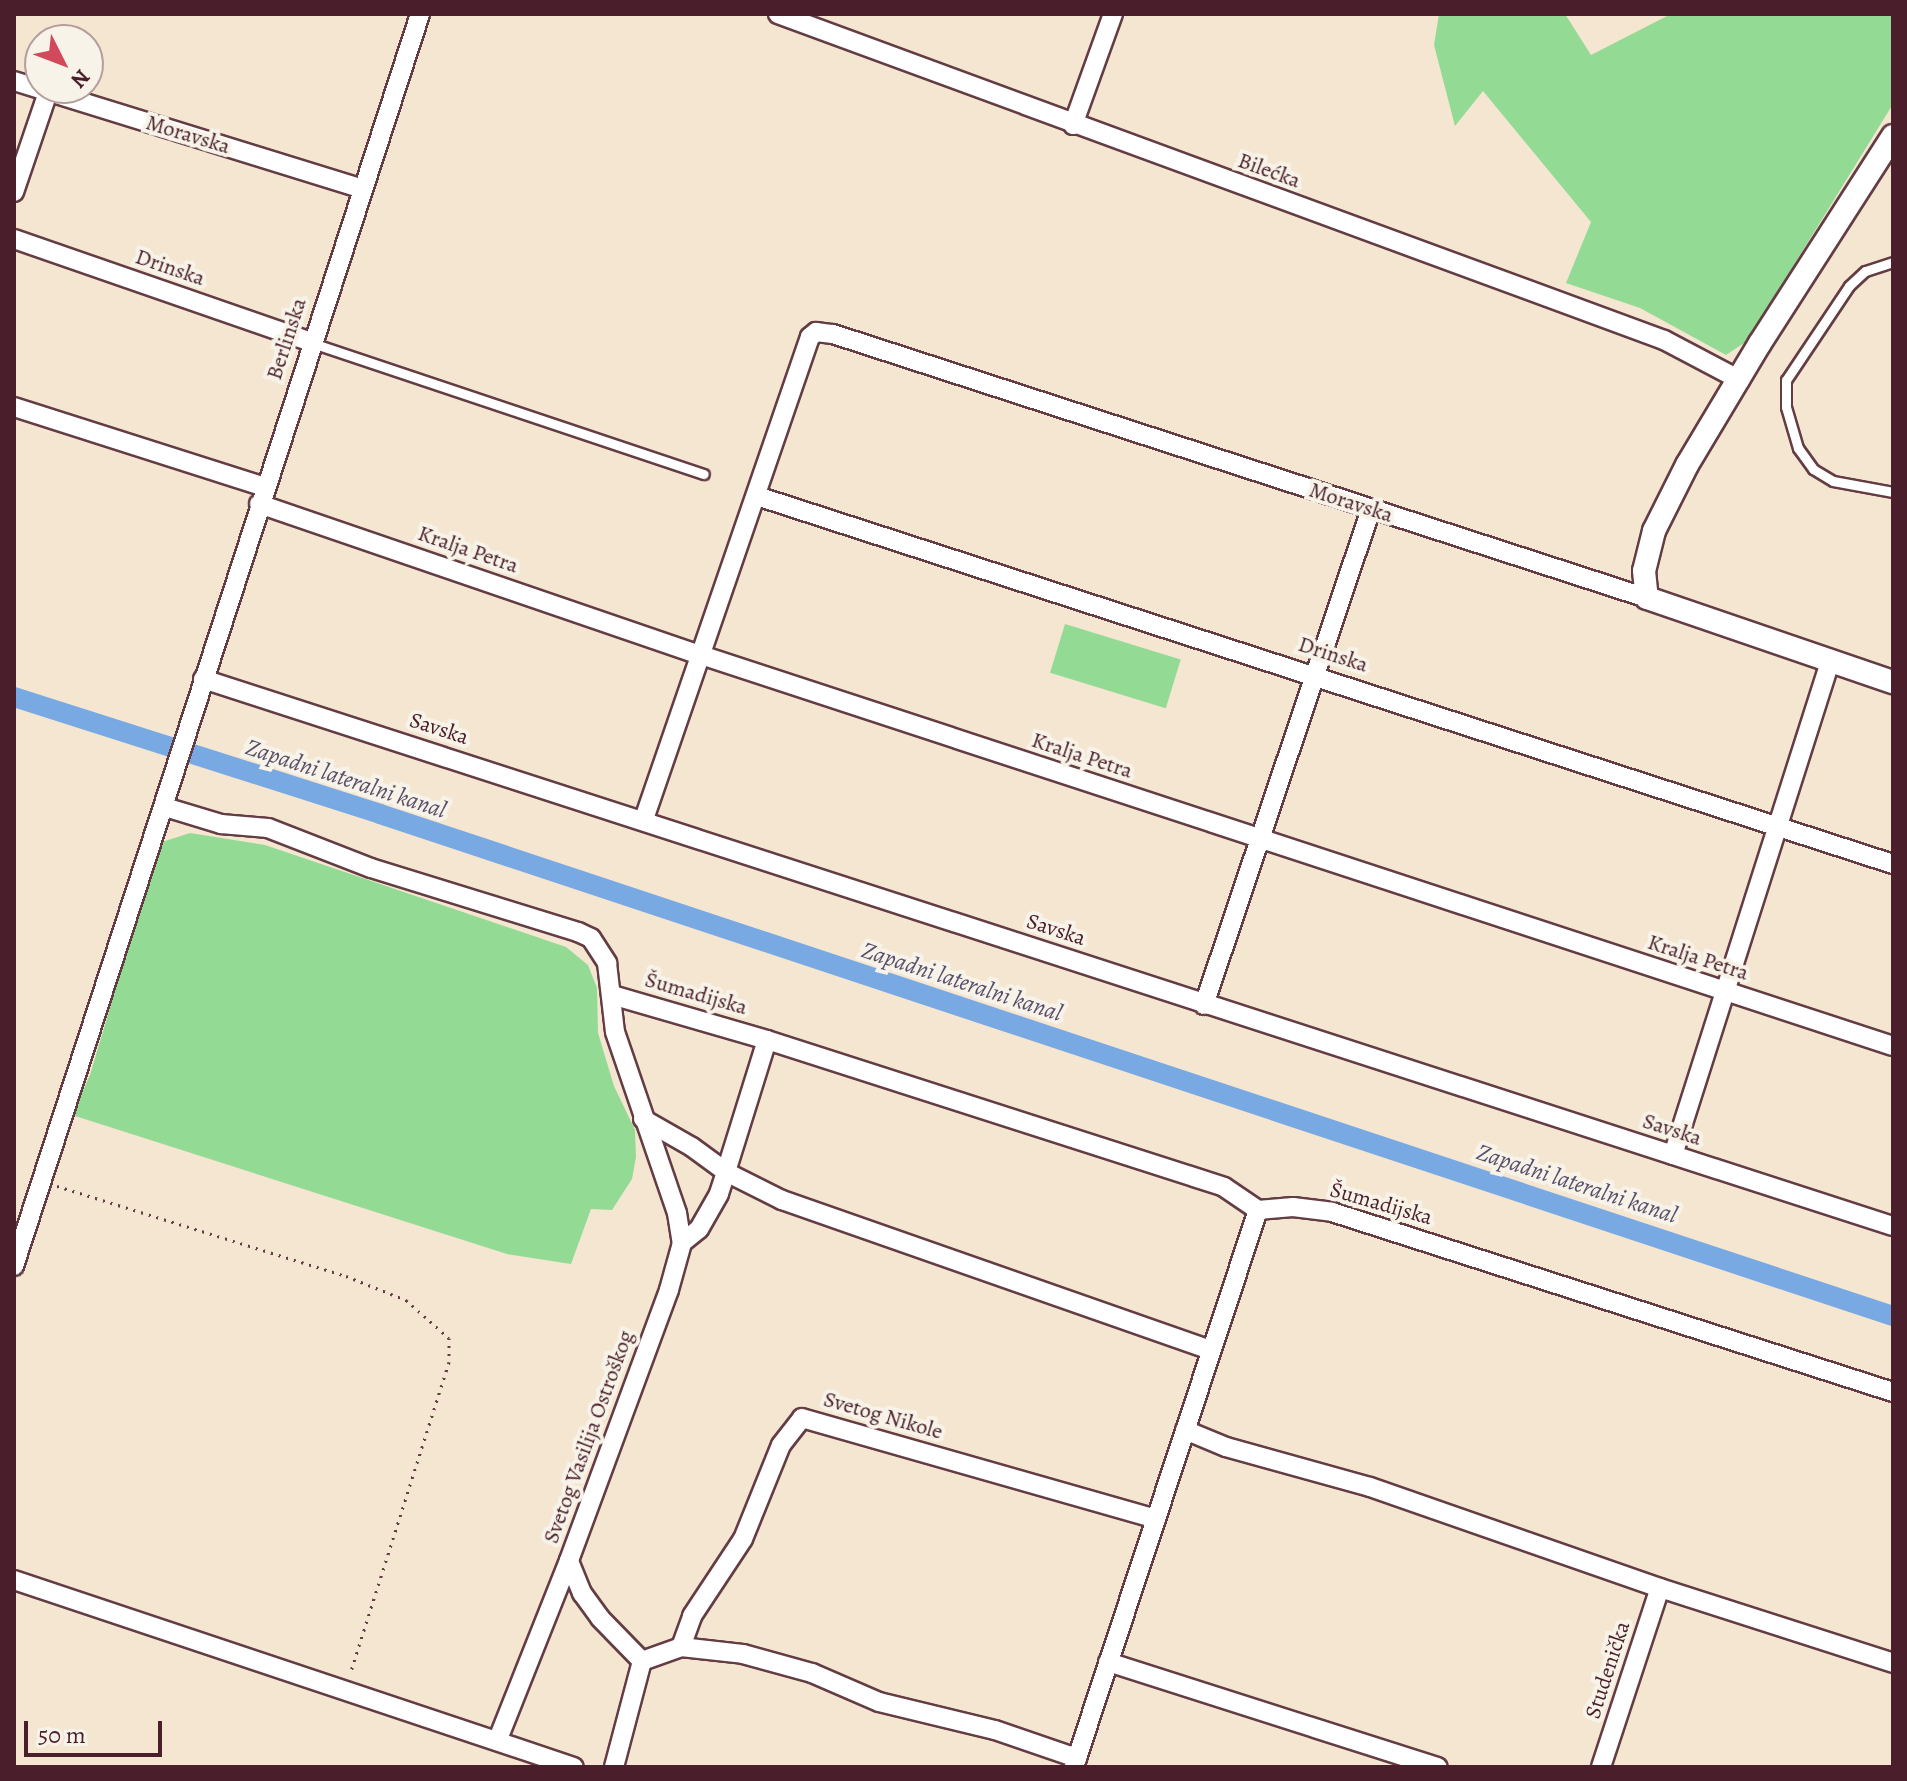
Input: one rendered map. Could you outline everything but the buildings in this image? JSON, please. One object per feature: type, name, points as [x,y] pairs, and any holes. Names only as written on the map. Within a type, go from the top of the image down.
[{"type":"street","name":"Berlinska","points":[[14,1266],[165,807],[311,342],[420,14]]},
{"type":"street","name":"Bilećka","points":[[778,14],[1664,340],[1740,380]]},
{"type":"street","points":[[1073,125],[1113,14]]},
{"type":"street","points":[[14,192],[44,104]]},
{"type":"street","name":"Moravska","points":[[87,104],[362,189]]},
{"type":"street","points":[[1647,598],[1644,571],[1654,531],[1687,465],[1893,136]]},
{"type":"street","name":"Drinska","points":[[14,239],[311,342]]},
{"type":"street","name":"Moravska","points":[[757,496],[810,337],[816,332],[833,334],[1647,598],[1893,682]]},
{"type":"street","name":"Kralja Petra","points":[[14,407],[701,655],[1893,1046]]},
{"type":"street","points":[[644,819],[757,496]]},
{"type":"street","name":"Drinska","points":[[757,496],[1893,864]]},
{"type":"street","points":[[1204,1005],[1371,509]]},
{"type":"street","points":[[1673,1155],[1830,662]]},
{"type":"street","name":"Savska","points":[[203,679],[644,819],[1204,1005],[1893,1226]]},
{"type":"street","points":[[165,807],[221,824],[268,828],[371,868],[591,938],[607,963],[615,1032],[677,1213],[682,1243]]},
{"type":"street","name":"Šumadijska","points":[[612,995],[767,1040],[1224,1187],[1258,1210],[1293,1207],[1332,1212],[1893,1392]]},
{"type":"street","name":"Šumadijska","points":[[682,1243],[699,1229],[719,1194],[767,1040]]},
{"type":"street","points":[[643,1119],[726,1172],[782,1200],[1211,1350]]},
{"type":"street","points":[[614,1767],[642,1661],[681,1647],[743,1654],[798,1669],[879,1702],[995,1730],[1075,1763],[1258,1210]]},
{"type":"street","name":"Svetog Vasilija Ostroškog","points":[[642,1661],[600,1618],[582,1593],[569,1561],[669,1290],[682,1243]]},
{"type":"street","name":"Svetog Nikole","points":[[681,1647],[692,1616],[743,1539],[781,1445],[802,1418],[1156,1519]]},
{"type":"street","points":[[1185,1430],[1226,1447],[1370,1487],[1660,1588],[1893,1663]]},
{"type":"street","points":[[498,1739],[569,1561]]},
{"type":"street","points":[[14,1580],[498,1739],[574,1767]]},
{"type":"street","name":"Studenička","points":[[1601,1767],[1660,1588]]},
{"type":"street","points":[[1108,1662],[1438,1767]]},
{"type":"lane","points":[[1893,262],[1865,271],[1849,286],[1786,380],[1790,421],[1798,448],[1813,469],[1833,481],[1893,492]]},
{"type":"lane","points":[[311,342],[704,474]]},
{"type":"path","points":[[42,1181],[346,1276],[406,1300],[449,1338],[449,1362],[345,1688]]},
{"type":"green space","points":[[1439,14],[1565,14],[1591,55],[1671,14],[1893,14],[1893,104],[1747,341],[1726,355],[1640,308],[1566,283],[1591,222],[1483,91],[1455,126],[1434,45]]},
{"type":"green space","points":[[1065,624],[1181,659],[1166,708],[1050,673]]},
{"type":"green space","points":[[190,833],[265,845],[566,947],[588,965],[597,988],[598,1033],[614,1086],[635,1130],[636,1157],[632,1179],[612,1210],[591,1209],[571,1264],[507,1254],[72,1115],[90,1075],[159,843]]},
{"type":"waterway","name":"Zapadni lateralni kanal","points":[[14,697],[380,814],[1893,1316]]}]
